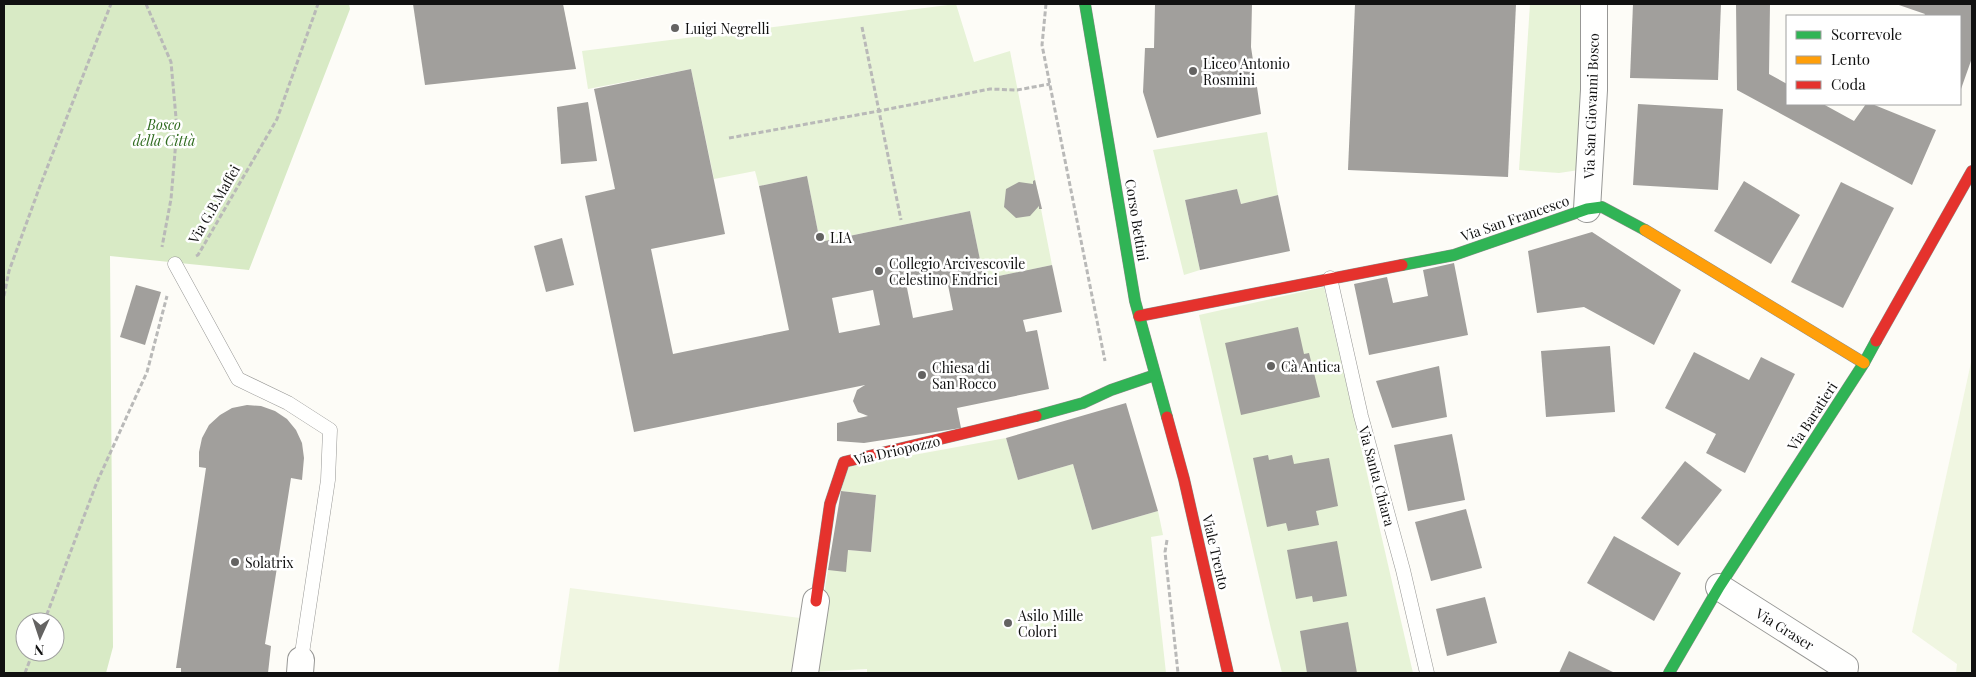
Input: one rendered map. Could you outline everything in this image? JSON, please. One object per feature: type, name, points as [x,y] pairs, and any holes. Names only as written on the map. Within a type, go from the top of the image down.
[{"type":"street","name":"Corso Bettini","points":[[1085,4],[1139,316],[1172,438]]},
{"type":"street","name":"Via San Giovanni Bosco","points":[[1587,209],[1594,90],[1594,4]]},
{"type":"street","name":"Via Baratieri","points":[[1669,673],[1719,587],[1864,363],[1972,171]]},
{"type":"street","name":"Via San Francesco","points":[[1139,316],[1454,255],[1587,209],[1602,207],[1664,241],[1864,363]]},
{"type":"street","name":"Via Driopozzo","points":[[805,673],[830,504],[844,462],[998,426],[1083,403],[1111,390],[1155,375]]},
{"type":"street","name":"Viale Trento","points":[[1172,438],[1184,479],[1228,673]]},
{"type":"street","name":"Via Graser","points":[[1719,587],[1845,667],[1844,673]]},
{"type":"lane","points":[[175,264],[238,379],[288,403],[330,430],[328,480],[300,667]]},
{"type":"lane","name":"Via Santa Chiara","points":[[1330,278],[1361,416],[1403,570],[1427,673]]},
{"type":"path","points":[[4,296],[9,271],[40,186],[111,4]]},
{"type":"path","points":[[48,612],[97,482],[147,372],[175,264],[162,246],[171,199],[176,129],[171,62],[146,4]]},
{"type":"path","name":"Via G.B.Maffei","points":[[175,264],[198,255],[277,119],[318,4]]},
{"type":"path","points":[[1046,4],[1042,45],[1111,390]]},
{"type":"path","points":[[862,26],[901,220]]},
{"type":"path","points":[[729,138],[879,112],[990,89],[1017,90],[1050,84]]},
{"type":"path","points":[[1167,534],[1165,552],[1178,673]]},
{"type":"green space","name":"Bosco della Città","points":[[4,4],[349,4],[350,9],[249,270],[110,256],[113,647],[106,673],[4,673]]},
{"type":"green space","points":[[956,4],[974,62],[1010,51],[1052,265],[984,279],[970,211],[820,242],[807,176],[759,186],[755,171],[714,179],[691,69],[588,89],[582,51]]},
{"type":"green space","points":[[1530,4],[1590,4],[1579,170],[1559,173],[1519,170]]},
{"type":"green space","points":[[1267,132],[1278,195],[1241,204],[1237,189],[1185,200],[1200,270],[1184,275],[1153,150]]},
{"type":"green space","points":[[1324,287],[1413,673],[1282,673],[1271,629],[1199,315]]},
{"type":"green space","points":[[1972,358],[1972,673],[1956,673],[1957,664],[1912,632]]},
{"type":"green space","points":[[1006,438],[1018,480],[1073,464],[1092,530],[1158,511],[1163,535],[1151,537],[1166,673],[867,673],[867,669],[811,672],[828,570],[848,550],[871,552],[876,495],[841,491],[848,467]]},
{"type":"green space","points":[[570,588],[800,618],[793,673],[558,673]]},
{"type":"building","points":[[413,4],[563,4],[576,69],[425,85]]},
{"type":"building","name":"Liceo Antonio Rosmini","points":[[1155,4],[1252,4],[1251,47],[1261,114],[1157,138],[1143,92],[1145,48],[1154,48]]},
{"type":"building","points":[[1355,4],[1516,4],[1508,177],[1348,170]]},
{"type":"building","points":[[1633,4],[1721,4],[1718,80],[1630,78]]},
{"type":"building","points":[[1736,4],[1770,4],[1769,74],[1786,83],[1786,105],[1825,105],[1854,121],[1865,105],[1874,105],[1936,130],[1912,185],[1737,90]]},
{"type":"building","points":[[1896,4],[1972,4],[1972,58],[1961,89],[1961,15],[1925,14]]},
{"type":"building","points":[[691,69],[725,234],[651,249],[673,354],[789,330],[759,186],[807,176],[820,242],[970,211],[984,279],[1052,265],[1062,312],[1023,320],[1026,332],[1037,330],[1049,389],[957,408],[961,428],[864,443],[837,441],[837,423],[868,416],[858,412],[853,401],[857,390],[865,385],[634,432],[585,196],[615,189],[594,89]],"holes":[[[946,275],[953,310],[913,318],[906,283]],[[873,290],[880,325],[839,333],[832,298]]]},
{"type":"building","points":[[588,102],[597,161],[561,164],[557,107]]},
{"type":"building","points":[[1638,104],[1723,109],[1718,190],[1633,185]]},
{"type":"building","points":[[1035,180],[1042,209],[1039,209],[1039,206],[1030,216],[1016,218],[1004,207],[1006,189],[1019,182],[1033,184]]},
{"type":"building","points":[[1744,181],[1800,215],[1771,264],[1714,231]]},
{"type":"building","points":[[1841,182],[1894,208],[1843,308],[1791,282]]},
{"type":"building","points":[[1237,189],[1241,204],[1278,195],[1290,251],[1200,270],[1185,200]]},
{"type":"building","points":[[1592,232],[1681,290],[1654,345],[1584,307],[1537,313],[1528,251]]},
{"type":"building","points":[[562,238],[574,285],[546,292],[534,246]]},
{"type":"building","points":[[1454,263],[1468,335],[1369,355],[1354,284],[1387,277],[1393,303],[1428,296],[1423,270]]},
{"type":"building","points":[[136,285],[161,292],[145,345],[120,337]]},
{"type":"building","name":"Cà Antica","points":[[1298,327],[1304,354],[1309,353],[1320,397],[1241,415],[1225,343]]},
{"type":"building","points":[[1610,346],[1615,412],[1546,417],[1541,351]]},
{"type":"building","points":[[1694,352],[1749,380],[1761,357],[1795,374],[1745,473],[1706,453],[1716,434],[1665,408]]},
{"type":"building","points":[[1439,366],[1447,417],[1392,428],[1376,381]]},
{"type":"building","points":[[1126,403],[1158,511],[1092,530],[1073,464],[1018,480],[1006,438]]},
{"type":"building","name":"Solatrix","points":[[247,405],[261,406],[275,411],[287,419],[296,430],[302,443],[304,458],[302,480],[291,478],[265,644],[271,646],[268,673],[181,673],[181,668],[176,668],[206,468],[199,467],[199,452],[202,438],[209,425],[220,415],[232,408]]},
{"type":"building","points":[[1452,434],[1465,500],[1408,511],[1394,445]]},
{"type":"building","points":[[1268,455],[1269,460],[1292,455],[1294,464],[1329,458],[1338,506],[1316,511],[1319,525],[1288,531],[1286,523],[1267,527],[1253,458]]},
{"type":"building","points":[[1685,461],[1722,490],[1678,546],[1641,518]]},
{"type":"building","points":[[841,491],[876,495],[871,552],[848,550],[846,572],[828,570]]},
{"type":"building","points":[[1466,509],[1482,568],[1431,581],[1415,522]]},
{"type":"building","points":[[1614,536],[1681,573],[1654,621],[1587,583]]},
{"type":"building","points":[[1337,541],[1347,596],[1313,602],[1312,596],[1296,599],[1287,550]]},
{"type":"building","points":[[1485,597],[1497,643],[1447,656],[1436,609]]},
{"type":"building","points":[[1348,622],[1357,673],[1307,673],[1300,631]]},
{"type":"building","points":[[1569,651],[1615,673],[1559,673]]},
{"type":"traffic: fast","points":[[1085,4],[1135,301],[1167,417]]},
{"type":"traffic: fast","points":[[1402,265],[1454,255],[1587,209],[1602,207],[1645,230]]},
{"type":"traffic: fast","points":[[1669,673],[1719,587],[1864,363],[1876,341]]},
{"type":"traffic: fast","points":[[1036,416],[1083,403],[1111,390],[1155,375]]},
{"type":"traffic: slow","points":[[1645,230],[1864,363]]},
{"type":"traffic: jam","points":[[1876,341],[1972,171]]},
{"type":"traffic: jam","points":[[1139,316],[1402,265]]},
{"type":"traffic: jam","points":[[816,601],[830,504],[844,462],[1036,416]]},
{"type":"traffic: jam","points":[[1167,417],[1184,479],[1228,673]]},
{"type":"place","name":"Luigi Negrelli","points":[[675,28]]},
{"type":"place","name":"Liceo Antonio Rosmini","points":[[1193,71]]},
{"type":"place","name":"LIA","points":[[820,237]]},
{"type":"place","name":"Collegio Arcivescovile Celestino Endrici","points":[[879,271]]},
{"type":"place","name":"Cà Antica","points":[[1271,366]]},
{"type":"place","name":"Chiesa di San Rocco","points":[[922,375]]},
{"type":"place","name":"Solatrix","points":[[235,562]]},
{"type":"place","name":"Asilo Mille Colori","points":[[1008,623]]}]
